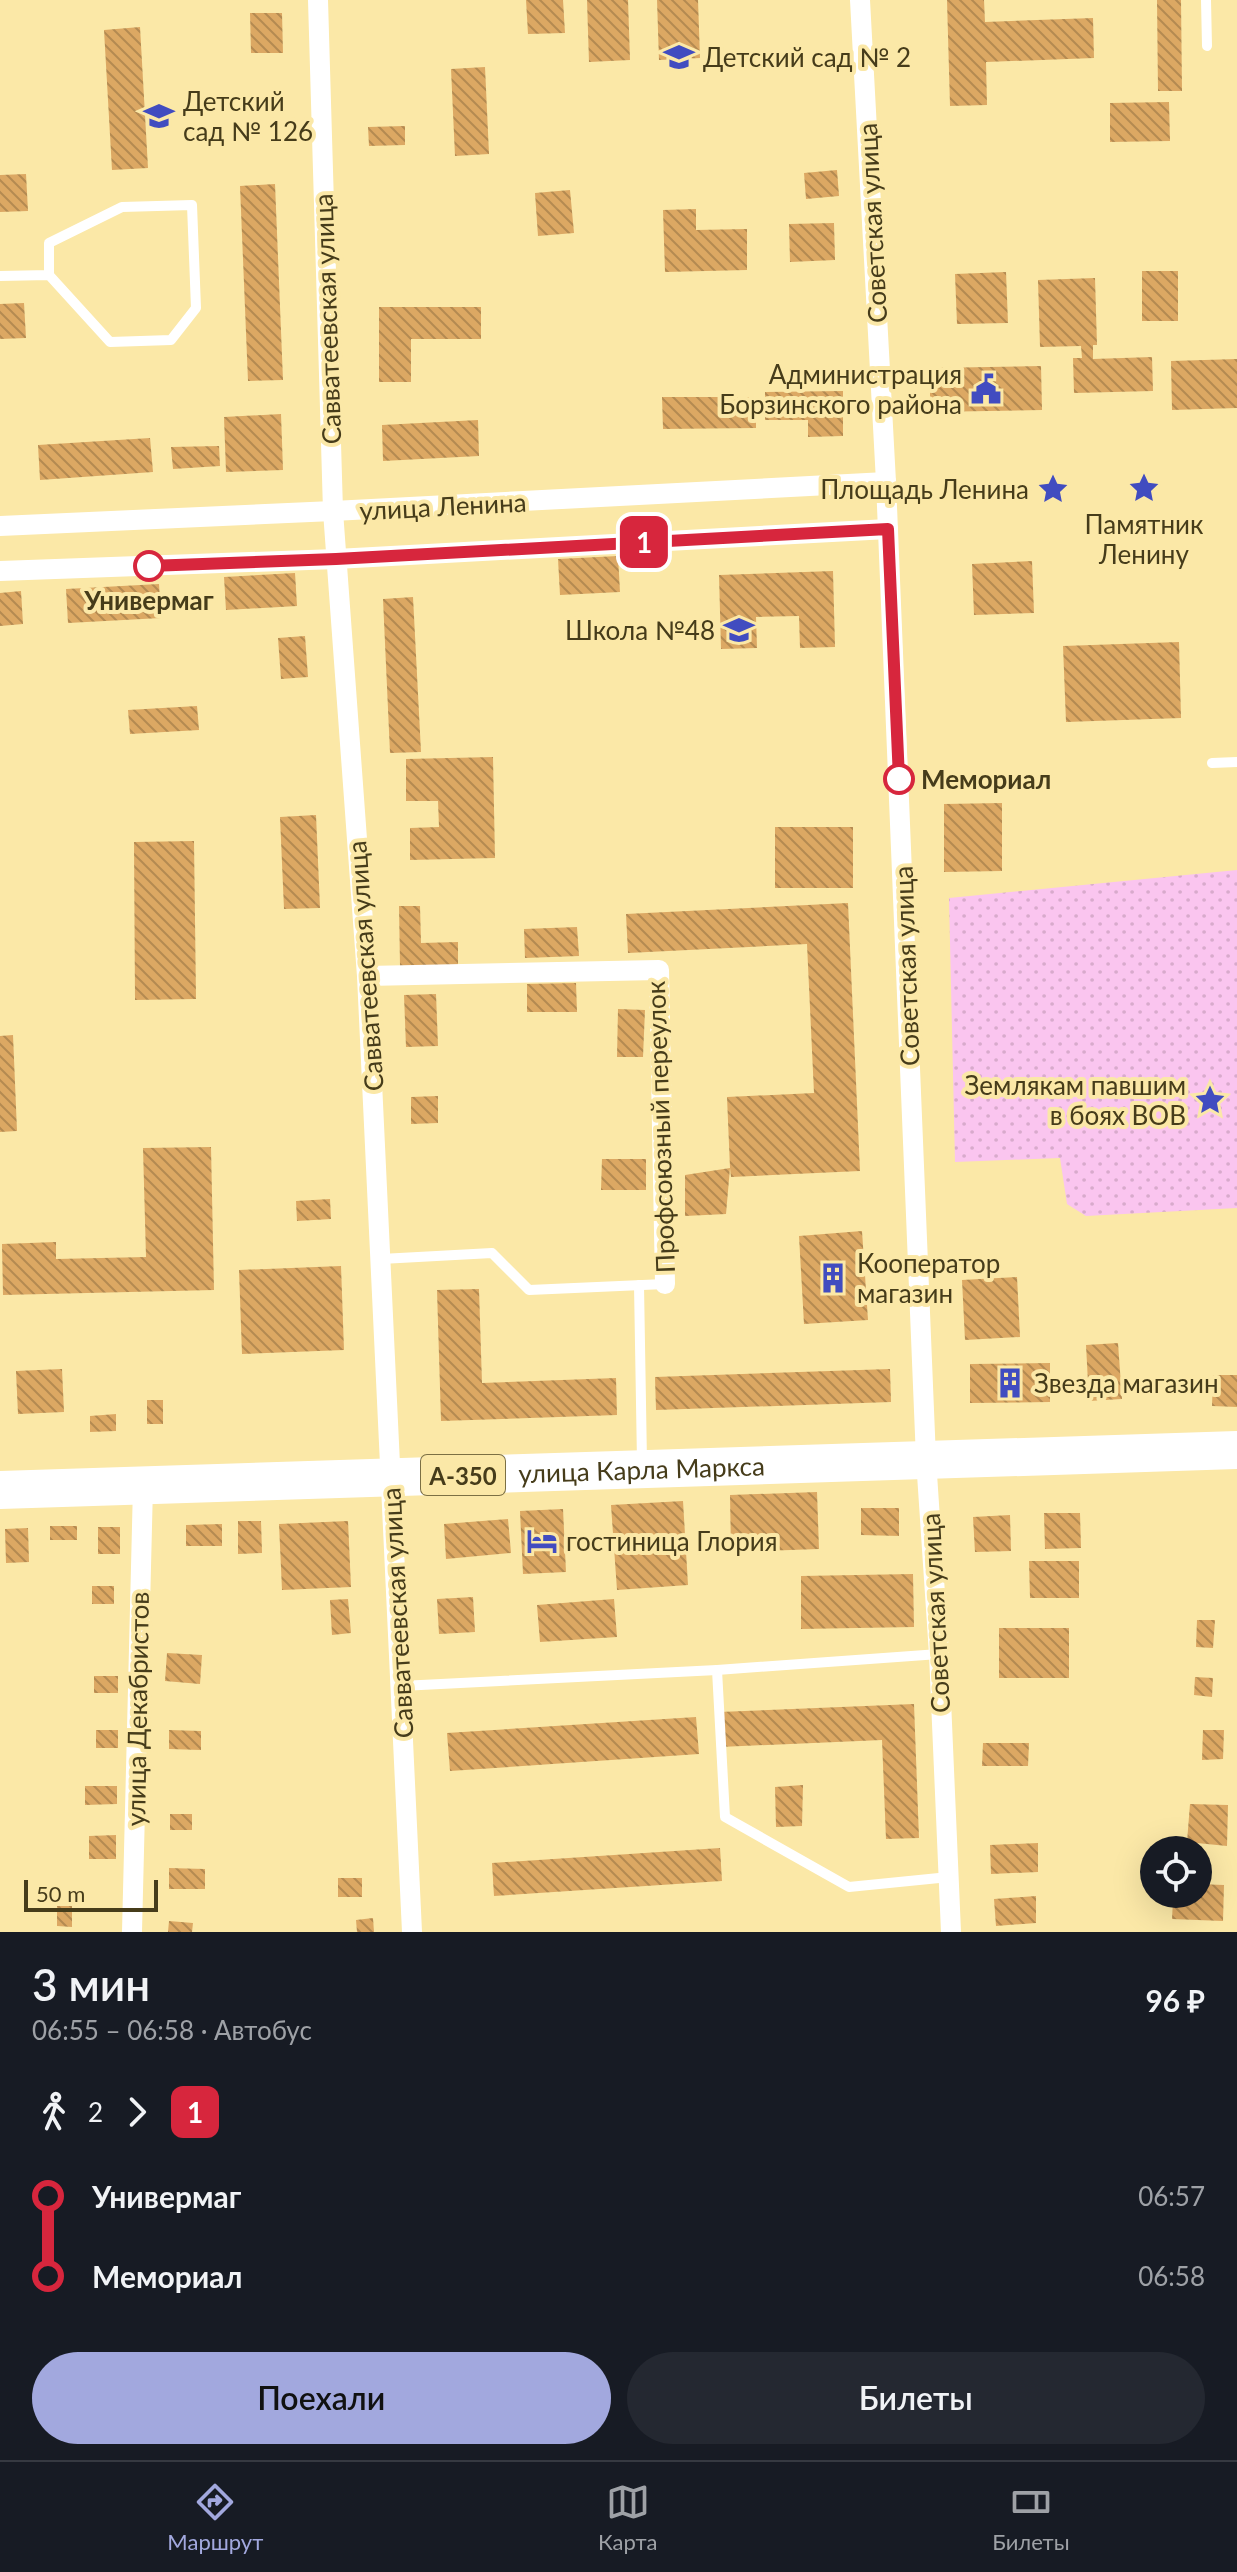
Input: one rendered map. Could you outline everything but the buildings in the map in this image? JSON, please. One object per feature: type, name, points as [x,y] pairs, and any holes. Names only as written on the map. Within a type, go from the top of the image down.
[{"type":"highway","name":"улица Карла Маркса","points":[[0,1490],[1237,1450]]},
{"type":"street","name":"Савватеевская улица","points":[[318,0],[333,511],[367,976],[412,1932]]},
{"type":"street","name":"Советская улица","points":[[860,0],[886,482],[926,1459],[939,1654],[951,1932]]},
{"type":"street","name":"улица Ленина","points":[[0,526],[886,482]]},
{"type":"street","name":"улица Ленина","points":[[0,571],[336,559],[888,529]]},
{"type":"street","name":"Профсоюзный переулок","points":[[367,976],[659,970],[665,1284]]},
{"type":"street","name":"улица Декабристов","points":[[132,1932],[143,1486]]},
{"type":"lane","points":[[1206,0],[1207,46]]},
{"type":"lane","points":[[0,276],[49,275],[110,342],[171,340],[196,308],[192,205],[122,207],[49,243],[49,275]]},
{"type":"lane","points":[[1212,763],[1237,762]]},
{"type":"lane","points":[[381,1259],[492,1253],[529,1290],[665,1284]]},
{"type":"lane","points":[[639,1285],[642,1468]]},
{"type":"lane","points":[[401,1686],[717,1670],[939,1654]]},
{"type":"lane","points":[[717,1670],[725,1817],[849,1887],[949,1877]]},
{"type":"shaded area","points":[[1237,870],[1237,1208],[1086,1216],[1067,1204],[1060,1158],[955,1162],[949,898]]},
{"type":"bus line","name":"1","points":[[149,566],[888,529],[899,779]]},
{"type":"place","name":"Детский сад № 2","points":[[679,57]]},
{"type":"place","name":"Детский сад № 126","points":[[159,116]]},
{"type":"place","name":"Администрация Борзинского района","points":[[986,389]]},
{"type":"place","name":"Памятник Ленину","points":[[1144,488]]},
{"type":"place","name":"Площадь Ленина","points":[[1053,489]]},
{"type":"place","name":"Универмаг","points":[[149,566]]},
{"type":"place","name":"Школа №48","points":[[739,630]]},
{"type":"place","name":"Мемориал","points":[[899,779]]},
{"type":"place","name":"Землякам павшим в боях ВОВ","points":[[1210,1100]]},
{"type":"place","name":"Кооператор магазин","points":[[833,1278]]},
{"type":"place","name":"Звезда магазин","points":[[1010,1383]]},
{"type":"place","name":"гостиница Глория","points":[[542,1541]]}]
